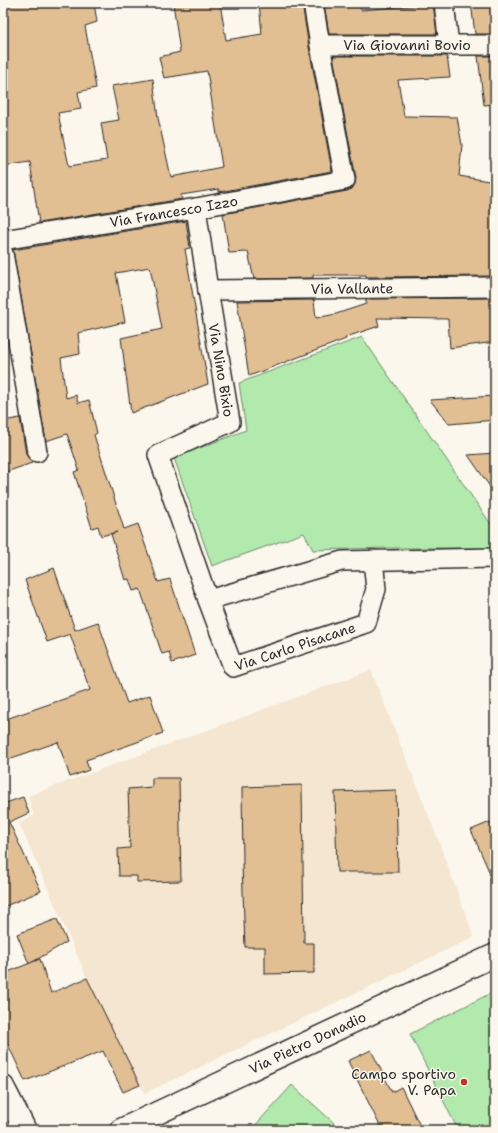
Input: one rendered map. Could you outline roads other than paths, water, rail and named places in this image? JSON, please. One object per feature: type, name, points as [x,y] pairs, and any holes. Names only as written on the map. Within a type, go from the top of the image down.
[{"type":"main road","name":"Via Pietro Donadio","points":[[121,1130],[495,955]]},
{"type":"main road","points":[[3,1087],[25,1130]]},
{"type":"street","points":[[313,3],[320,45]]},
{"type":"street","points":[[444,3],[449,45]]},
{"type":"street","name":"Via Giovanni Bovio","points":[[320,45],[495,45]]},
{"type":"street","name":"Via Francesco Izzo","points":[[3,240],[196,208],[345,180],[320,45]]},
{"type":"street","name":"Via Nino Bixio","points":[[196,208],[230,422],[158,455],[208,600]]},
{"type":"street","points":[[3,253],[37,452]]},
{"type":"street","name":"Via Vallante","points":[[208,290],[495,287]]},
{"type":"street","points":[[208,600],[342,561],[495,558]]},
{"type":"street","name":"Via Carlo Pisacane","points":[[208,600],[233,667],[366,623],[376,589],[373,560]]},
{"type":"place","name":"Campo sportivo V. Papa","points":[[464,1082]]}]
